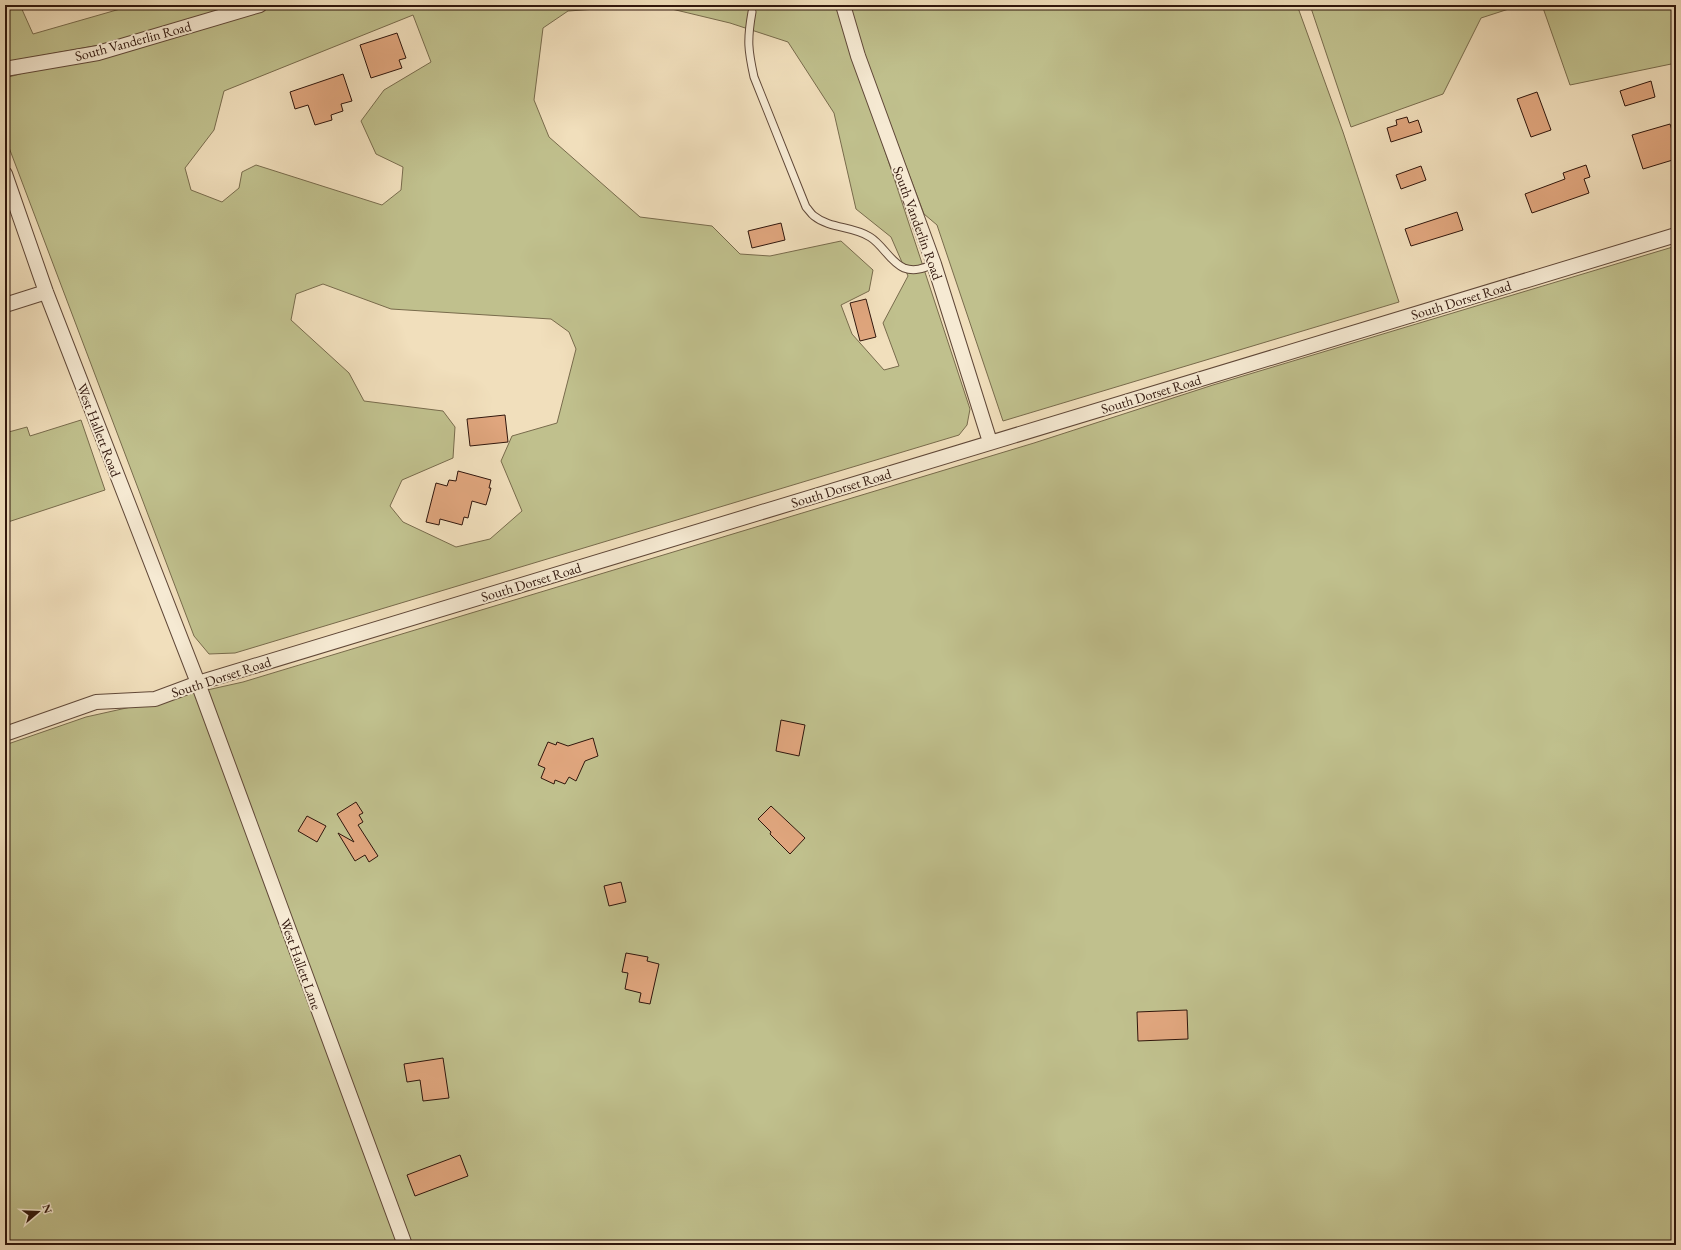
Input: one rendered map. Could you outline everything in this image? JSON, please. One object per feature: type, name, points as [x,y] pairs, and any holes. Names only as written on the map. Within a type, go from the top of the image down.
[{"type":"street","name":"South Vanderlin Road","points":[[5,69],[98,53],[260,5]]},
{"type":"street","name":"South Vanderlin Road","points":[[843,5],[858,56],[934,264],[990,442]]},
{"type":"street","name":"West Hallett Road","points":[[5,174],[46,292],[198,683]]},
{"type":"street","name":"South Dorset Road","points":[[5,734],[96,702],[155,699],[198,683],[1676,235]]},
{"type":"street","points":[[5,305],[46,292]]},
{"type":"street","name":"West Hallett Lane","points":[[198,683],[405,1245]]},
{"type":"lane","points":[[752,12],[748,38],[749,54],[754,77],[806,207],[814,216],[825,222],[869,236],[882,246],[895,262],[904,268],[916,270],[934,264]]},
{"type":"green space","points":[[5,5],[20,5],[33,34],[134,5],[241,5],[100,45],[5,62]]},
{"type":"green space","points":[[274,5],[655,5],[837,5],[970,409],[967,425],[959,435],[235,653],[209,654],[194,636],[5,137],[5,78]],"holes":[[[655,5],[730,23],[788,42],[834,113],[856,209],[891,237],[908,276],[883,323],[899,366],[884,370],[852,334],[841,305],[869,291],[873,270],[841,241],[770,256],[740,254],[712,226],[640,217],[549,137],[534,100],[543,28],[568,11]],[[413,15],[431,62],[384,90],[361,121],[376,154],[403,167],[401,190],[382,205],[256,165],[242,172],[239,188],[222,202],[191,190],[185,168],[214,130],[224,91]],[[323,284],[391,309],[551,319],[569,332],[576,349],[557,423],[512,436],[501,461],[522,511],[490,539],[456,547],[403,522],[390,506],[402,480],[453,458],[455,427],[443,411],[364,401],[349,373],[291,320],[296,294]]]},
{"type":"green space","points":[[849,5],[1297,5],[1343,132],[1399,302],[1003,421],[937,225],[924,214],[865,58]]},
{"type":"green space","points":[[1310,5],[1521,5],[1481,18],[1443,94],[1351,127]]},
{"type":"green space","points":[[1542,5],[1676,5],[1676,63],[1570,85]]},
{"type":"green space","points":[[1676,246],[1676,1245],[5,1245],[5,745],[86,717],[243,682],[1034,443],[1213,385]]},
{"type":"green space","points":[[81,420],[105,490],[5,523],[5,433],[27,427],[30,436]]},
{"type":"building","points":[[397,33],[406,58],[399,60],[402,68],[371,78],[360,45]]},
{"type":"building","points":[[343,74],[352,101],[341,104],[343,111],[331,115],[332,120],[315,125],[308,105],[295,109],[290,92]]},
{"type":"building","points":[[1651,81],[1655,97],[1625,106],[1620,91]]},
{"type":"building","points":[[1537,92],[1551,130],[1531,137],[1517,99]]},
{"type":"building","points":[[1407,117],[1409,123],[1418,120],[1422,132],[1391,142],[1387,128],[1397,125],[1396,120]]},
{"type":"building","points":[[1670,124],[1676,143],[1676,159],[1643,169],[1632,135]]},
{"type":"building","points":[[1586,165],[1590,177],[1584,179],[1589,193],[1532,213],[1525,194],[1565,179],[1563,173]]},
{"type":"building","points":[[1421,166],[1426,180],[1401,189],[1396,175]]},
{"type":"building","points":[[1457,212],[1463,230],[1411,246],[1405,229]]},
{"type":"building","points":[[781,223],[785,240],[752,248],[748,231]]},
{"type":"building","points":[[866,299],[876,337],[860,341],[850,303]]},
{"type":"building","points":[[505,415],[508,442],[470,446],[467,419]]},
{"type":"building","points":[[458,471],[491,480],[489,488],[491,488],[486,505],[472,501],[468,518],[464,517],[462,525],[440,519],[439,525],[426,522],[436,483],[447,486],[449,480],[456,481]]},
{"type":"building","points":[[781,720],[805,725],[799,756],[776,751]]},
{"type":"building","points":[[593,738],[598,756],[585,761],[576,781],[569,777],[565,784],[555,780],[554,784],[541,778],[545,768],[538,765],[548,742],[556,745],[557,742],[568,746]]},
{"type":"building","points":[[356,802],[363,813],[359,815],[363,822],[358,825],[378,856],[369,862],[365,855],[355,861],[338,833],[354,842],[337,814]]},
{"type":"building","points":[[771,806],[805,838],[790,854],[770,834],[771,832],[758,819]]},
{"type":"building","points":[[307,816],[326,826],[317,842],[298,831]]},
{"type":"building","points":[[621,882],[626,902],[609,906],[604,886]]},
{"type":"building","points":[[626,953],[648,957],[647,961],[659,964],[650,1004],[639,1002],[641,993],[625,989],[628,973],[622,972]]},
{"type":"building","points":[[1187,1010],[1188,1039],[1138,1041],[1137,1012]]},
{"type":"building","points":[[443,1058],[449,1098],[423,1101],[420,1080],[407,1082],[404,1064]]},
{"type":"building","points":[[460,1155],[468,1176],[415,1196],[407,1175]]}]
